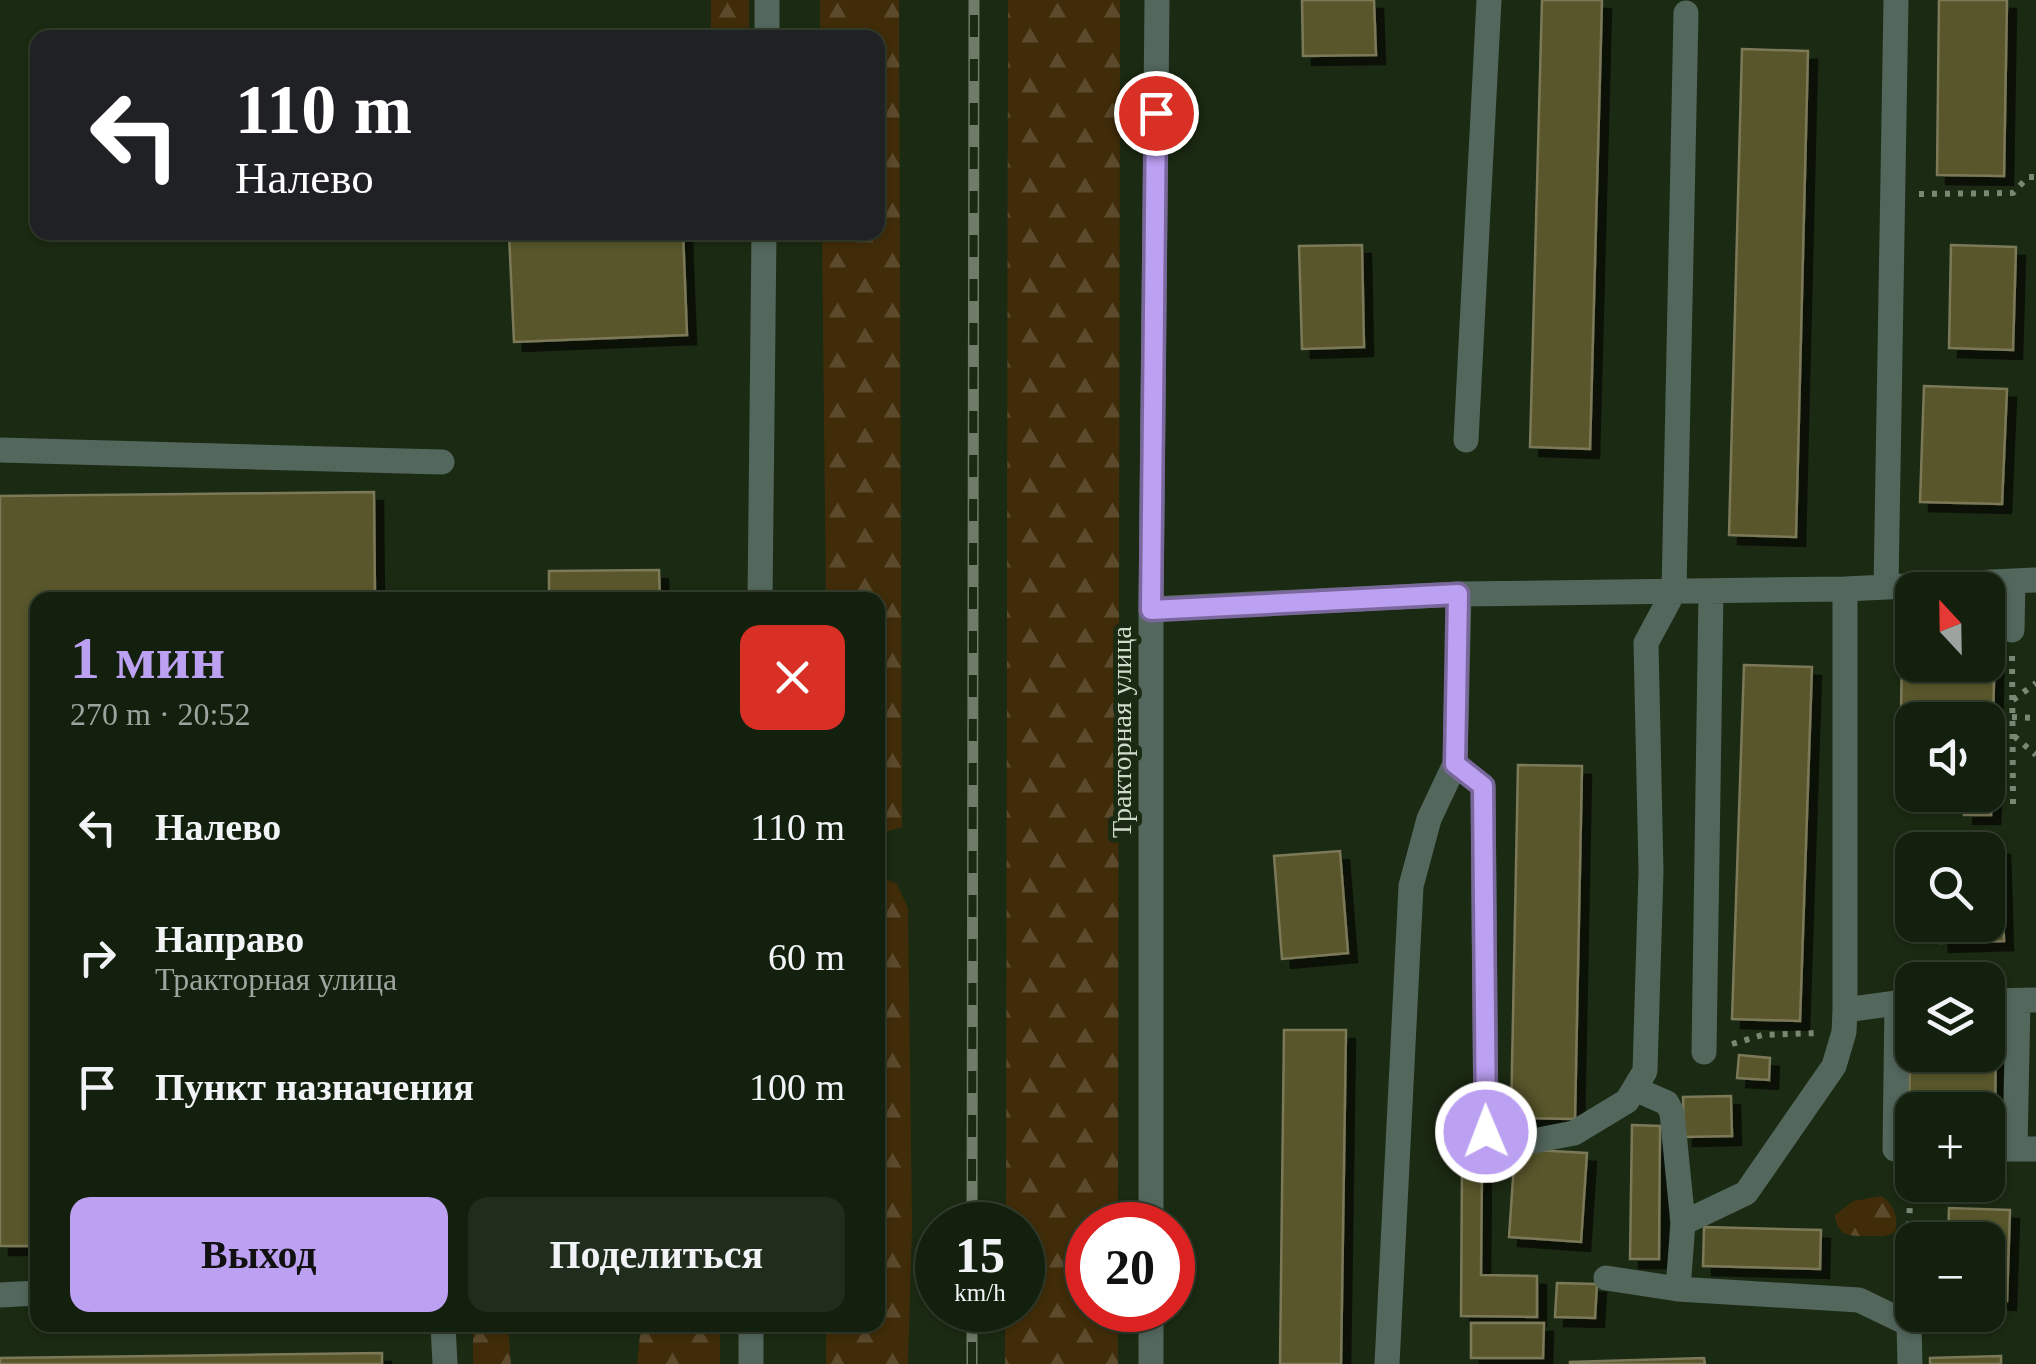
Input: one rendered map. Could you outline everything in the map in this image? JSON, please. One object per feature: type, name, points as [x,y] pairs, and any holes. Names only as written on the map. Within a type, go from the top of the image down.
[{"type":"street","points":[[767,0],[767,30]]},
{"type":"street","name":"Тракторная улица","points":[[1151,1202],[1157,0]]},
{"type":"street","points":[[1466,440],[1488,0]]},
{"type":"street","points":[[1886,586],[1896,0]]},
{"type":"street","points":[[1455,764],[1483,786],[1486,1132],[1502,1139],[1533,1142],[1574,1133],[1627,1101],[1645,1071],[1651,870],[1646,643],[1674,591],[1686,12]]},
{"type":"street","points":[[760,592],[764,240]]},
{"type":"street","points":[[0,450],[442,462]]},
{"type":"street","points":[[1151,610],[1458,594],[1845,589],[2025,580],[2012,630]]},
{"type":"street","points":[[1682,1223],[1746,1193],[1834,1066],[1845,1021],[1845,589]]},
{"type":"street","points":[[1704,1052],[1711,591]]},
{"type":"street","points":[[1387,1364],[1411,886],[1429,819],[1455,764],[1458,594]]},
{"type":"street","points":[[2026,1149],[2027,1001]]},
{"type":"street","points":[[1845,1021],[1895,1006]]},
{"type":"street","points":[[1634,1089],[1668,1103],[1672,1113],[1682,1223],[1678,1289]]},
{"type":"street","points":[[1606,1278],[1678,1289],[1859,1300],[1909,1324],[1910,1364]]},
{"type":"street","points":[[0,1295],[30,1294]]},
{"type":"street","points":[[443,1332],[445,1364]]},
{"type":"street","points":[[750,1364],[751,1332]]},
{"type":"street","points":[[1151,1332],[1151,1364]]},
{"type":"path","points":[[1893,194],[2013,193],[2028,177],[2036,177]]},
{"type":"path","points":[[2012,630],[2013,805]]},
{"type":"path","points":[[2012,700],[2036,683]]},
{"type":"path","points":[[2012,717],[2036,718]]},
{"type":"path","points":[[2012,735],[2036,756]]},
{"type":"path","points":[[1704,1052],[1762,1035],[1845,1021]]},
{"type":"green space","points":[[711,0],[749,0],[749,30],[711,30]]},
{"type":"green space","points":[[820,0],[899,0],[902,827],[885,832],[885,592],[826,592],[822,240],[885,240],[885,30],[820,30]]},
{"type":"green space","points":[[1008,0],[1120,0],[1118,1202],[1065,1202],[1065,1332],[1118,1332],[1118,1364],[1005,1364],[1005,1332],[1045,1332],[1045,1202],[1006,1202]]},
{"type":"green space","points":[[885,879],[897,884],[908,908],[912,1226],[908,1364],[826,1364],[826,1332],[885,1332]]},
{"type":"green space","points":[[1882,1196],[1895,1212],[1895,1232],[1858,1236],[1842,1232],[1835,1215],[1853,1201]]},
{"type":"green space","points":[[473,1332],[508,1332],[511,1364],[473,1364]]},
{"type":"green space","points":[[640,1332],[720,1332],[720,1364],[637,1364]]},
{"type":"building","points":[[1302,0],[1374,0],[1376,55],[1303,56]]},
{"type":"building","points":[[1542,0],[1602,0],[1590,449],[1530,447]]},
{"type":"building","points":[[1939,0],[2007,0],[2004,176],[1937,175]]},
{"type":"building","points":[[1742,49],[1808,51],[1796,537],[1729,535]]},
{"type":"building","points":[[509,240],[683,240],[687,335],[514,342]]},
{"type":"building","points":[[1362,245],[1364,347],[1302,349],[1299,246]]},
{"type":"building","points":[[1951,245],[2016,247],[2013,350],[1949,348]]},
{"type":"building","points":[[1924,386],[2007,389],[2002,504],[1920,502]]},
{"type":"building","points":[[374,492],[375,592],[30,592],[30,1246],[0,1246],[0,496]]},
{"type":"building","points":[[659,570],[660,592],[549,592],[549,571]]},
{"type":"building","points":[[1744,665],[1812,667],[1800,1021],[1732,1019]]},
{"type":"building","points":[[1901,682],[1994,682],[1993,702],[1901,702]]},
{"type":"building","points":[[1518,765],[1582,766],[1575,1119],[1511,1118]]},
{"type":"building","points":[[1964,812],[1991,812],[1991,815]]},
{"type":"building","points":[[1340,851],[1348,953],[1282,959],[1274,856]]},
{"type":"building","points":[[1284,1030],[1346,1030],[1341,1364],[1280,1364]]},
{"type":"building","points":[[1739,1055],[1770,1058],[1769,1080],[1737,1078]]},
{"type":"building","points":[[1910,1072],[1996,1072],[1995,1092],[1909,1092]]},
{"type":"building","points":[[1731,1096],[1732,1136],[1684,1137],[1683,1097]]},
{"type":"building","points":[[1632,1125],[1660,1126],[1659,1259],[1630,1259]]},
{"type":"building","points":[[1515,1149],[1587,1153],[1581,1242],[1509,1237]]},
{"type":"building","points":[[1462,1167],[1482,1167],[1481,1275],[1537,1276],[1537,1317],[1461,1316]]},
{"type":"building","points":[[1949,1208],[2010,1210],[2007,1301],[2005,1222],[1949,1222]]},
{"type":"building","points":[[1704,1227],[1821,1230],[1820,1269],[1703,1266]]},
{"type":"building","points":[[1557,1283],[1597,1284],[1595,1318],[1555,1317]]},
{"type":"building","points":[[1471,1323],[1544,1323],[1543,1358],[1471,1358]]},
{"type":"building","points":[[382,1353],[382,1364],[0,1364],[0,1358]]},
{"type":"building","points":[[2001,1356],[2001,1364],[1930,1364],[1930,1358]]},
{"type":"building","points":[[1704,1358],[1705,1364],[1570,1364],[1570,1362]]},
{"type":"railway","points":[[972,1202],[974,0]]},
{"type":"railway","points":[[972,1332],[972,1364]]},
{"type":"route","points":[[1156,113],[1151,610],[1458,594],[1455,764],[1483,786],[1486,1132]]}]
